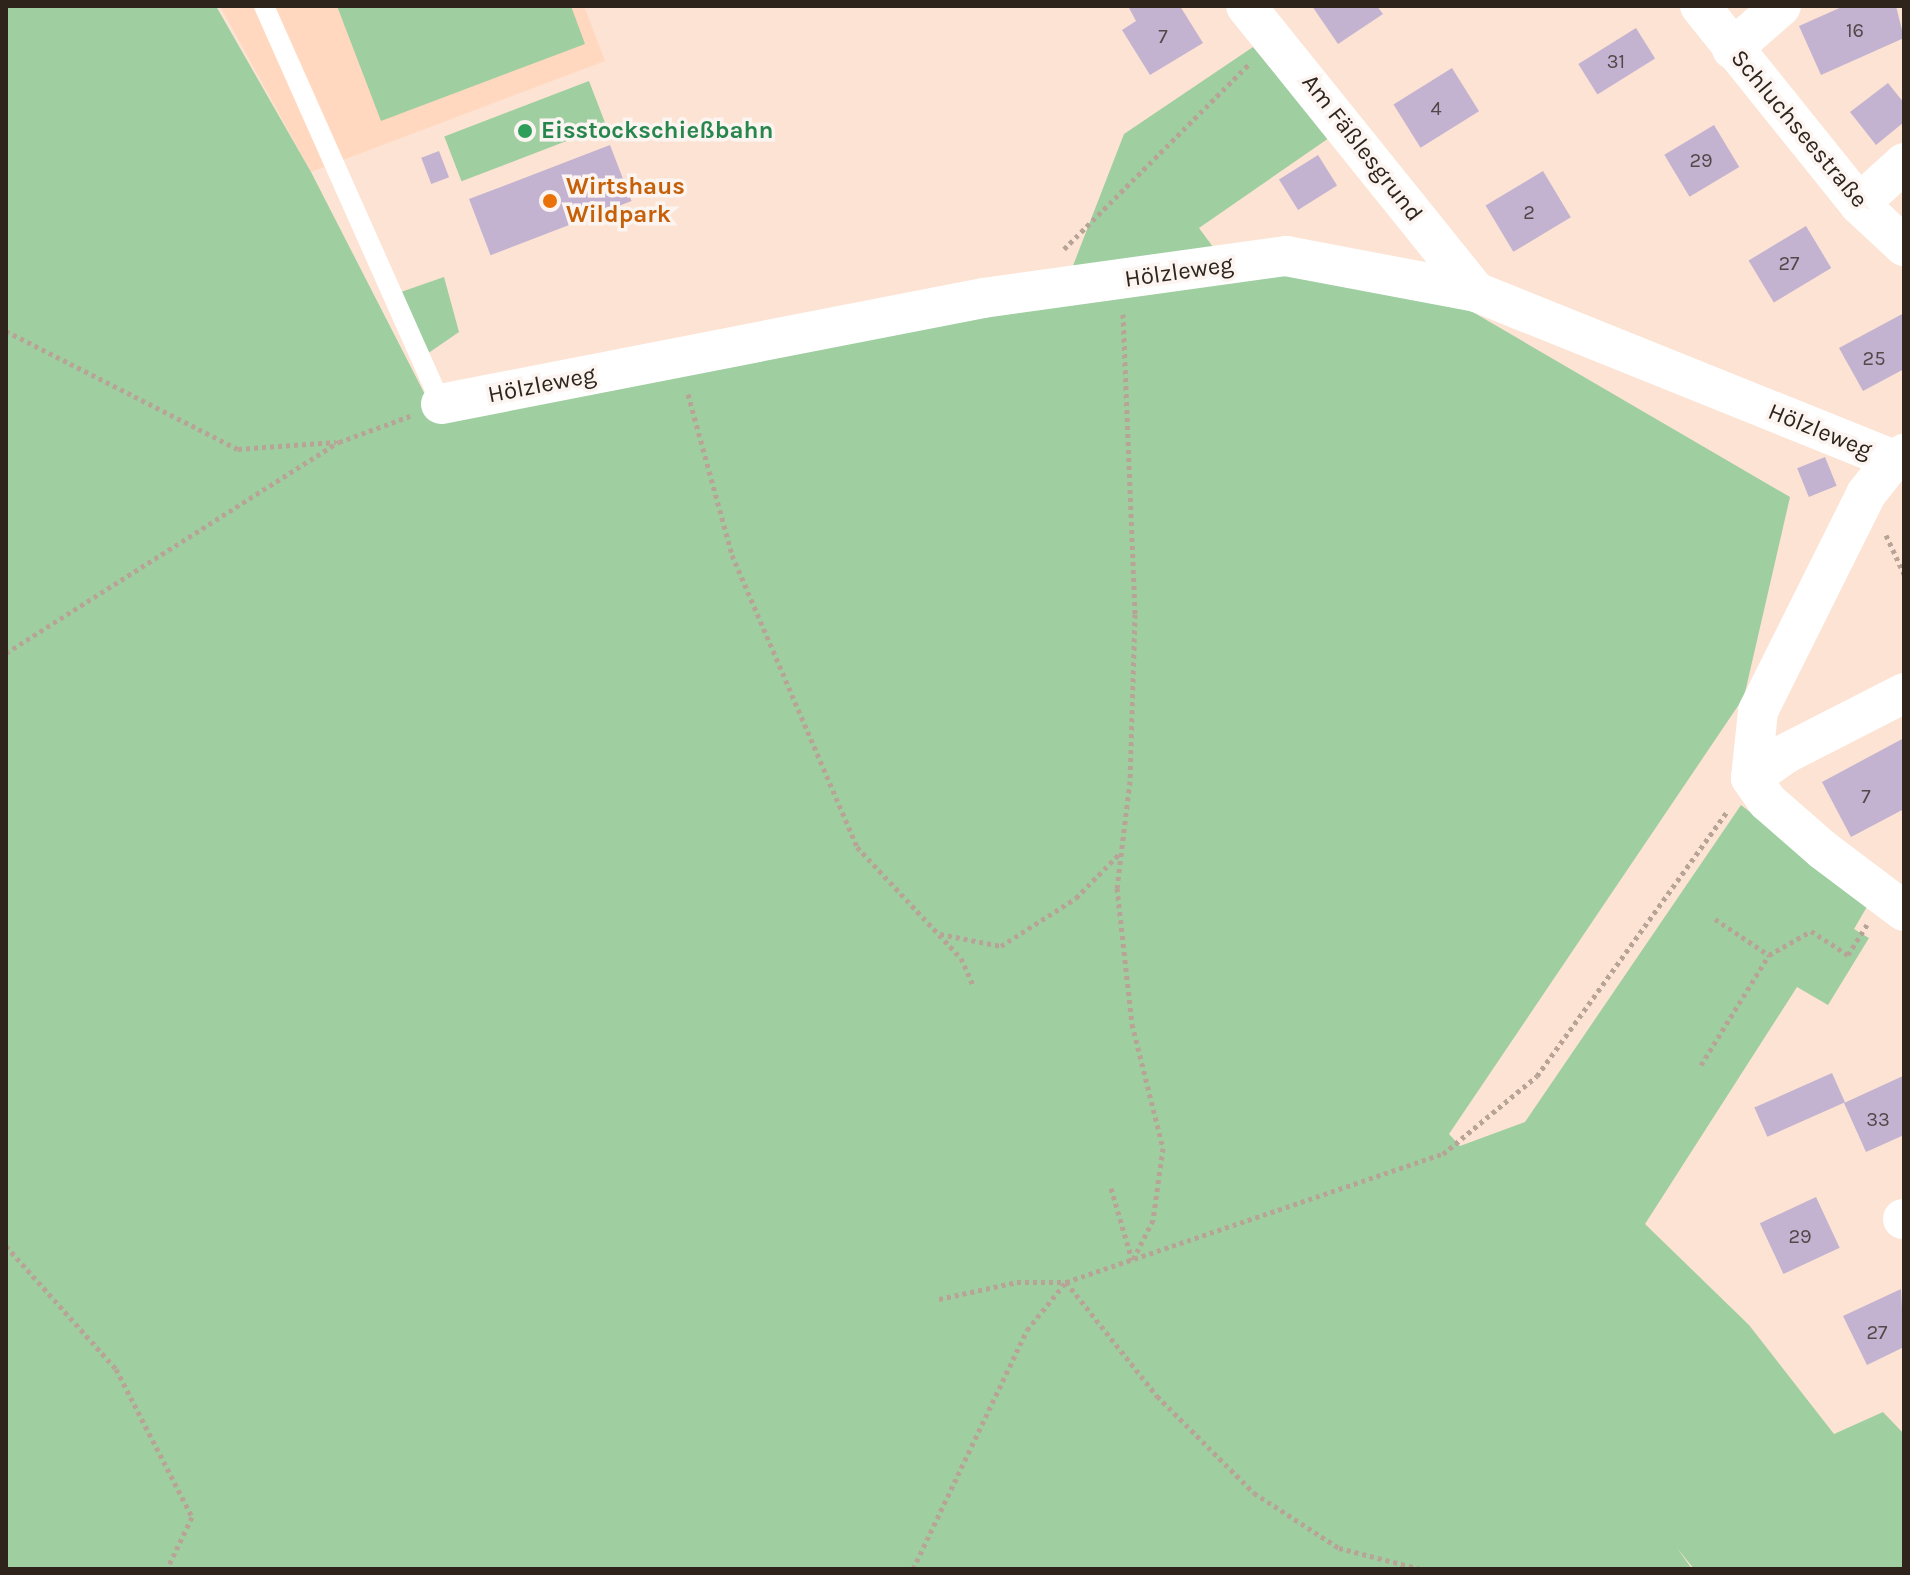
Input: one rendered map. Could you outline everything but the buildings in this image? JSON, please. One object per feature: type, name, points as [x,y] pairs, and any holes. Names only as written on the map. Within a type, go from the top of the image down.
[{"type":"street","name":"Am Fäßlesgrund","points":[[1246,6],[1275,38],[1476,292]]},
{"type":"street","name":"Schluchseestraße","points":[[1700,6],[1859,204],[1904,246]]},
{"type":"street","points":[[1732,49],[1781,6]]},
{"type":"street","points":[[1859,204],[1904,163]]},
{"type":"street","name":"Hölzleweg","points":[[441,404],[1019,295],[1286,256],[1476,292],[1898,457],[1866,494],[1758,711],[1751,778]]},
{"type":"street","points":[[1890,911],[1768,802],[1751,778],[1785,754],[1904,693]]},
{"type":"lane","points":[[264,6],[441,404]]},
{"type":"path","points":[[1019,295],[1275,38]]},
{"type":"path","points":[[1120,280],[1132,458],[1135,614],[1130,781],[1117,888],[1132,1024],[1163,1148],[1153,1220],[1132,1261]]},
{"type":"path","points":[[6,331],[238,449],[339,442]]},
{"type":"path","points":[[678,358],[732,555],[857,847],[961,958],[973,985]]},
{"type":"path","points":[[6,653],[339,442],[441,404]]},
{"type":"path","points":[[939,1299],[1017,1282],[1066,1282],[1443,1154],[1537,1076],[1751,778]]},
{"type":"path","points":[[939,934],[1001,946],[1076,898],[1121,852]]},
{"type":"path","points":[[1701,1065],[1769,955],[1811,931],[1848,955],[1890,911]]},
{"type":"path","points":[[1715,919],[1769,955]]},
{"type":"path","points":[[1111,1188],[1132,1261]]},
{"type":"path","points":[[6,1246],[116,1369],[192,1517],[167,1569]]},
{"type":"path","points":[[913,1569],[1027,1330],[1066,1282]]},
{"type":"path","points":[[1066,1282],[1157,1396],[1254,1493],[1339,1548],[1421,1569]]},
{"type":"shaded area","points":[[220,6],[584,6],[605,61],[311,172]]},
{"type":"green space","points":[[6,6],[216,6],[311,172],[437,418],[1286,256],[1471,311],[1790,497],[1744,697],[1449,1134],[1460,1146],[1525,1122],[1741,805],[1868,905],[1854,929],[1869,938],[1828,1005],[1797,987],[1645,1224],[1749,1325],[1834,1434],[1883,1412],[1904,1434],[1904,1569],[1694,1569],[1677,1548],[1692,1569],[6,1569]]},
{"type":"green space","points":[[337,6],[571,6],[585,44],[381,121]]},
{"type":"green space","points":[[1253,47],[1329,138],[1199,228],[1216,251],[1069,276],[1124,134]]},
{"type":"green space","name":"Eisstockschießbahn","points":[[589,81],[606,126],[461,181],[444,137]]},
{"type":"green space","points":[[444,277],[459,332],[427,354],[401,292]]},
{"type":"place","name":"Eisstockschießbahn","points":[[525,131]]},
{"type":"place","name":"Wirtshaus Wildpark","points":[[550,201]]}]
